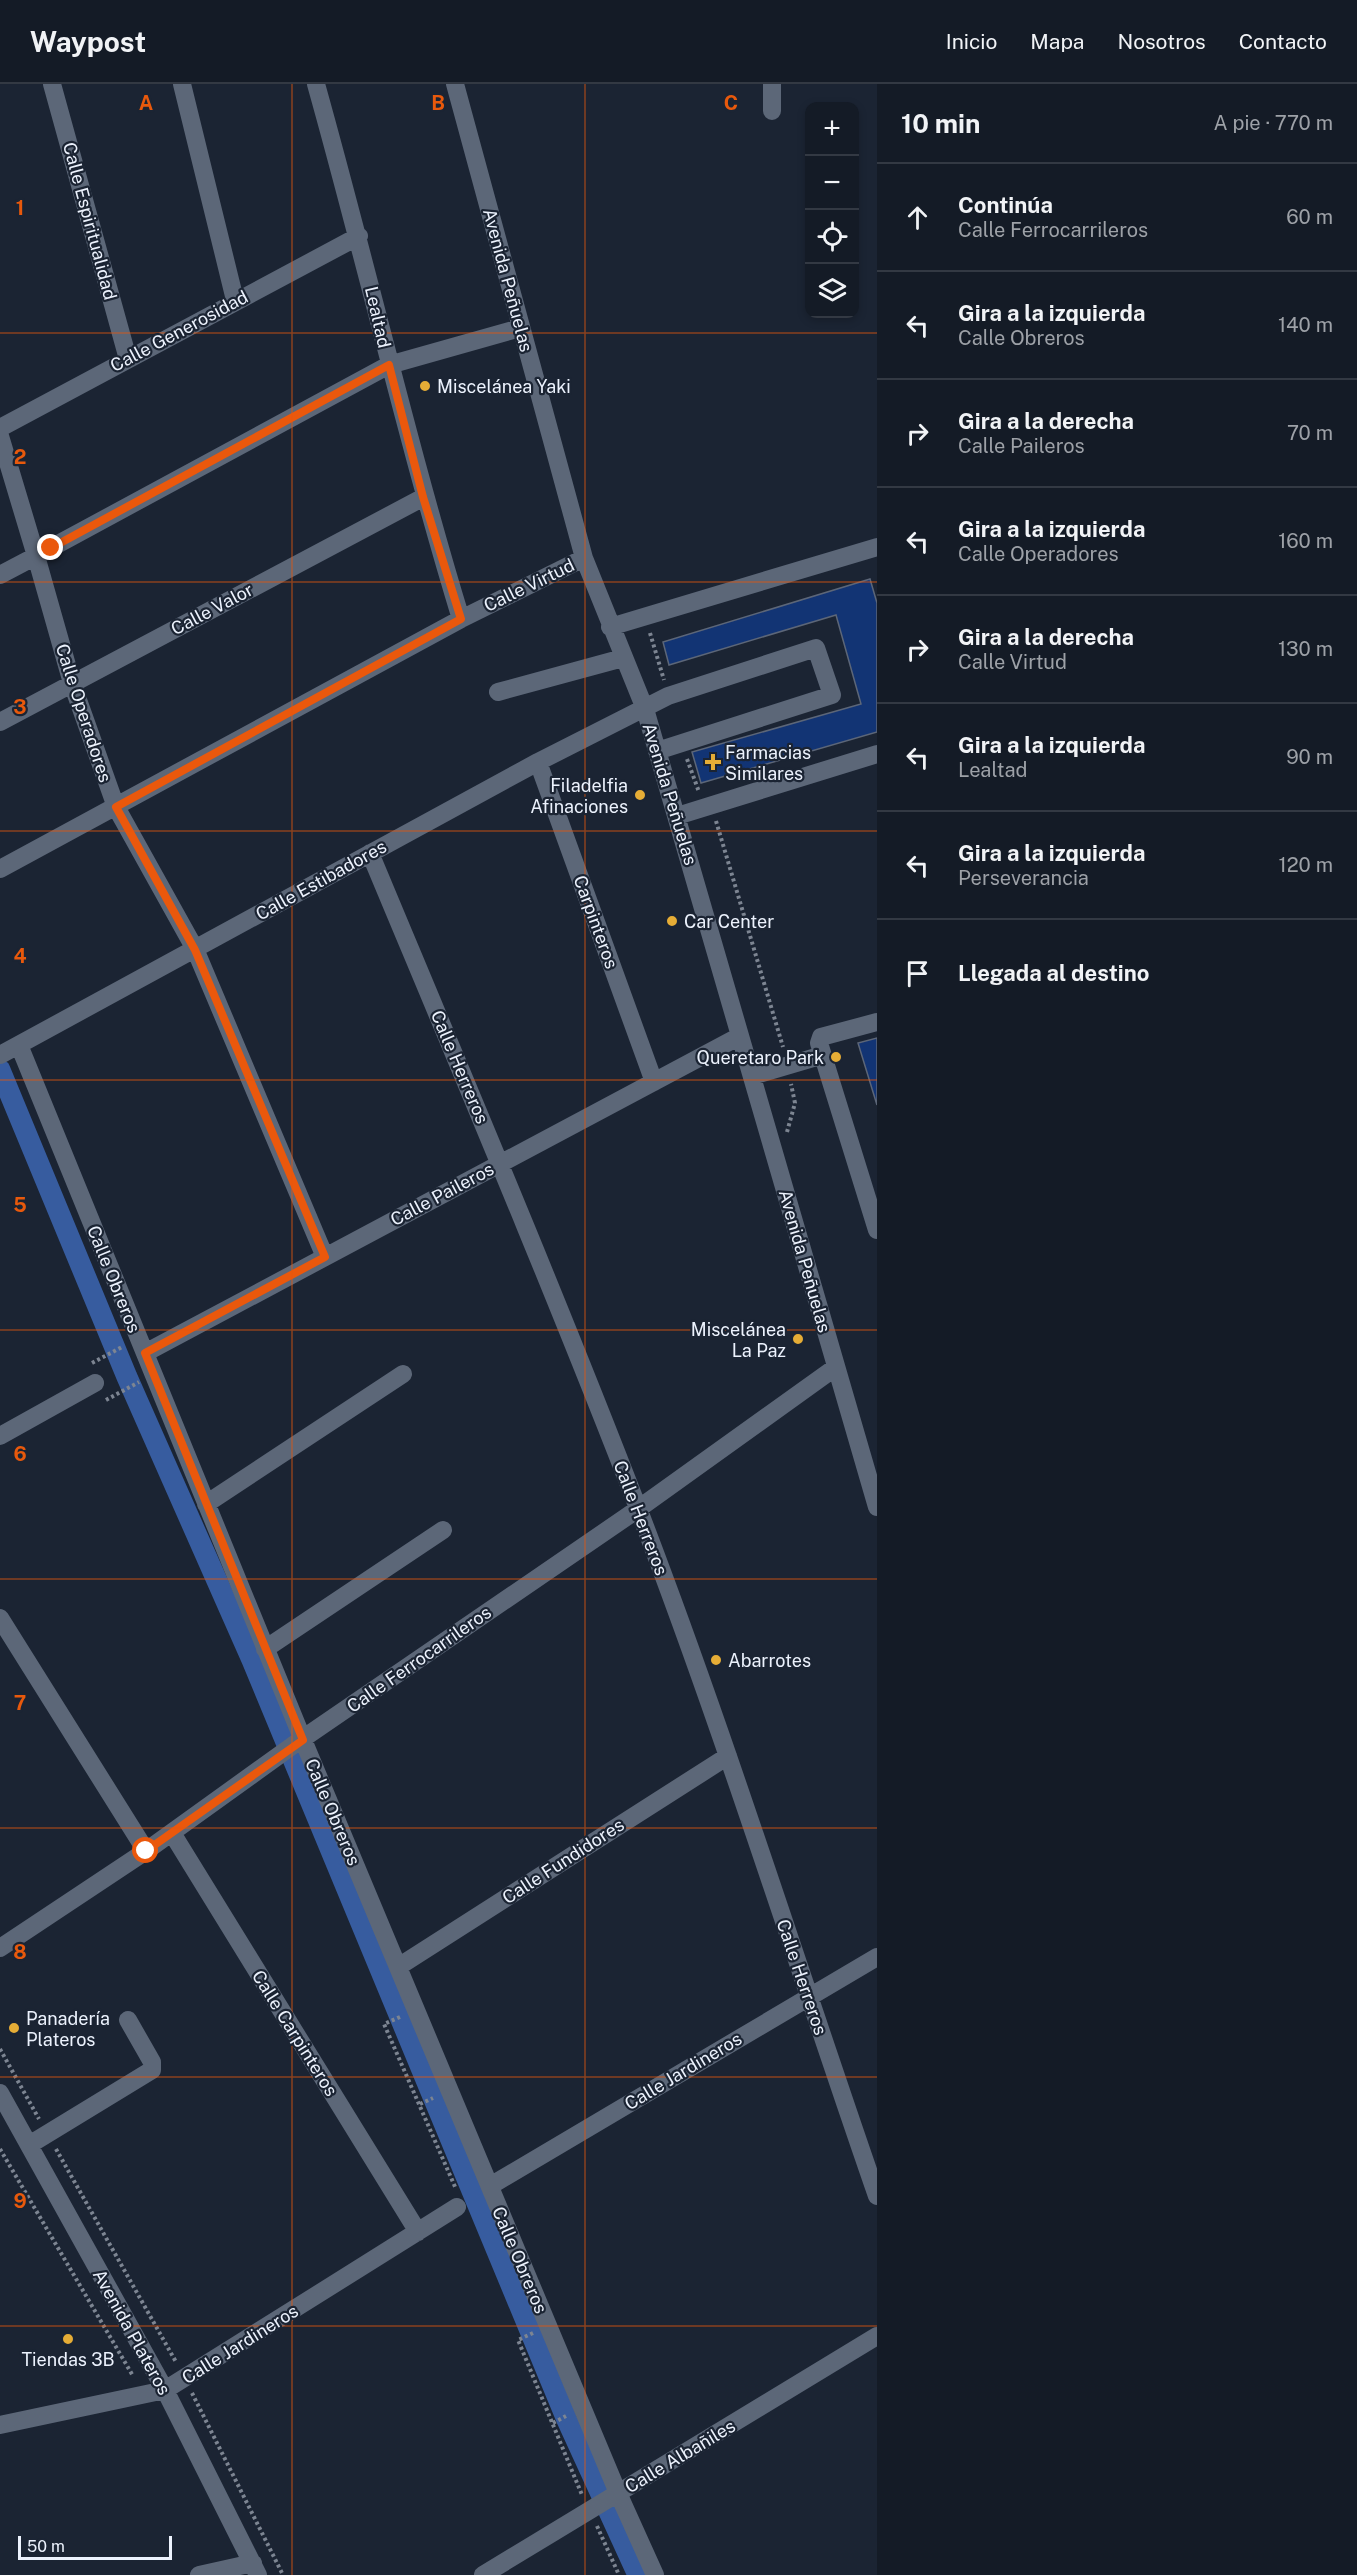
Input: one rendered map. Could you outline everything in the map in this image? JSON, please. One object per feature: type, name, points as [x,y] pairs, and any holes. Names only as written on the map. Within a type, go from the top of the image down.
[{"type":"street","name":"Calle Espiritualidad","points":[[52,84],[128,359]]},
{"type":"street","points":[[182,84],[235,300]]},
{"type":"street","name":"Lealtad","points":[[316,84],[359,236],[423,497],[461,619]]},
{"type":"street","name":"Avenida Peñuelas","points":[[455,84],[584,558],[645,709],[836,1367],[873,1481],[877,1507]]},
{"type":"street","points":[[772,84],[772,111]]},
{"type":"street","name":"Calle Generosidad","points":[[0,428],[235,300],[359,236]]},
{"type":"street","points":[[0,575],[389,365],[520,328]]},
{"type":"street","name":"Calle Operadores","points":[[0,436],[72,683],[116,807],[195,950],[325,1257]]},
{"type":"street","name":"Calle Valor","points":[[0,722],[423,497]]},
{"type":"street","points":[[610,627],[877,547]]},
{"type":"street","name":"Calle Virtud","points":[[0,869],[461,619],[584,558]]},
{"type":"street","name":"Calle Estibadores","points":[[10,1050],[538,762],[669,696],[816,648],[832,695],[682,744]]},
{"type":"street","points":[[498,692],[623,658]]},
{"type":"street","points":[[657,751],[682,744]]},
{"type":"street","points":[[676,816],[877,754]]},
{"type":"street","name":"Carpinteros","points":[[538,762],[654,1082]]},
{"type":"street","name":"Calle Herreros","points":[[370,853],[500,1163],[638,1509],[728,1756],[877,2196]]},
{"type":"street","points":[[877,1022],[821,1037],[819,1043],[877,1230]]},
{"type":"street","name":"Calle Paileros","points":[[145,1353],[740,1036]]},
{"type":"street","name":"Calle Obreros","points":[[10,1050],[145,1353],[265,1648],[297,1743],[398,1967],[490,2186],[614,2496],[655,2575]]},
{"type":"street","points":[[752,1076],[823,1055]]},
{"type":"street","name":"Calle Ferrocarrileros","points":[[0,1948],[172,1833],[297,1743],[638,1509],[836,1367]]},
{"type":"street","points":[[206,1504],[403,1374]]},
{"type":"street","points":[[0,1436],[95,1383]]},
{"type":"street","points":[[265,1648],[444,1530]]},
{"type":"street","points":[[0,1618],[146,1851]]},
{"type":"street","name":"Calle Fundidores","points":[[398,1967],[728,1756]]},
{"type":"street","name":"Calle Carpinteros","points":[[172,1833],[418,2232]]},
{"type":"street","name":"Calle Jardineros","points":[[490,2186],[877,1957]]},
{"type":"street","points":[[29,2145],[152,2070],[152,2062],[128,2020]]},
{"type":"street","name":"Avenida Plateros","points":[[0,2093],[165,2390],[256,2569]]},
{"type":"street","name":"Calle Jardineros","points":[[0,2425],[165,2390],[457,2207]]},
{"type":"street","name":"Calle Albañiles","points":[[483,2575],[589,2505],[614,2496],[877,2336]]},
{"type":"street","points":[[199,2575],[256,2569]]},
{"type":"path","points":[[645,618],[669,696]]},
{"type":"path","points":[[682,744],[696,786],[720,826],[788,1065],[795,1103],[786,1139]]},
{"type":"path","points":[[100,1359],[123,1347]]},
{"type":"path","points":[[96,1405],[138,1383]]},
{"type":"path","points":[[392,2020],[384,2024],[457,2191],[457,2207]]},
{"type":"path","points":[[420,2104],[428,2100]]},
{"type":"path","points":[[0,2149],[144,2395]]},
{"type":"path","points":[[527,2336],[518,2340],[619,2575]]},
{"type":"path","points":[[553,2423],[561,2419]]},
{"type":"building","points":[[870,579],[877,603],[877,732],[701,783],[692,752],[861,704],[836,615],[669,665],[663,642]]},
{"type":"building","points":[[877,1038],[877,1105],[858,1043]]},
{"type":"waterway","points":[[0,1070],[127,1377],[252,1660],[567,2420],[638,2575]]},
{"type":"place","name":"Miscelánea Yaki","points":[[425,386]]},
{"type":"place","name":"Farmacias Similares","points":[[713,762]]},
{"type":"place","name":"Filadelfia Afinaciones","points":[[640,795]]},
{"type":"place","name":"Car Center","points":[[672,921]]},
{"type":"place","name":"Queretaro Park","points":[[836,1057]]},
{"type":"place","name":"Miscelánea La Paz","points":[[798,1339]]},
{"type":"place","name":"Abarrotes","points":[[716,1660]]},
{"type":"place","name":"Panadería Plateros","points":[[14,2028]]},
{"type":"place","name":"Tiendas 3B","points":[[68,2339]]},
{"type":"route","points":[[51,548],[389,365],[423,497],[461,619],[116,807],[195,950],[325,1257],[145,1353],[303,1740],[146,1851]]}]
